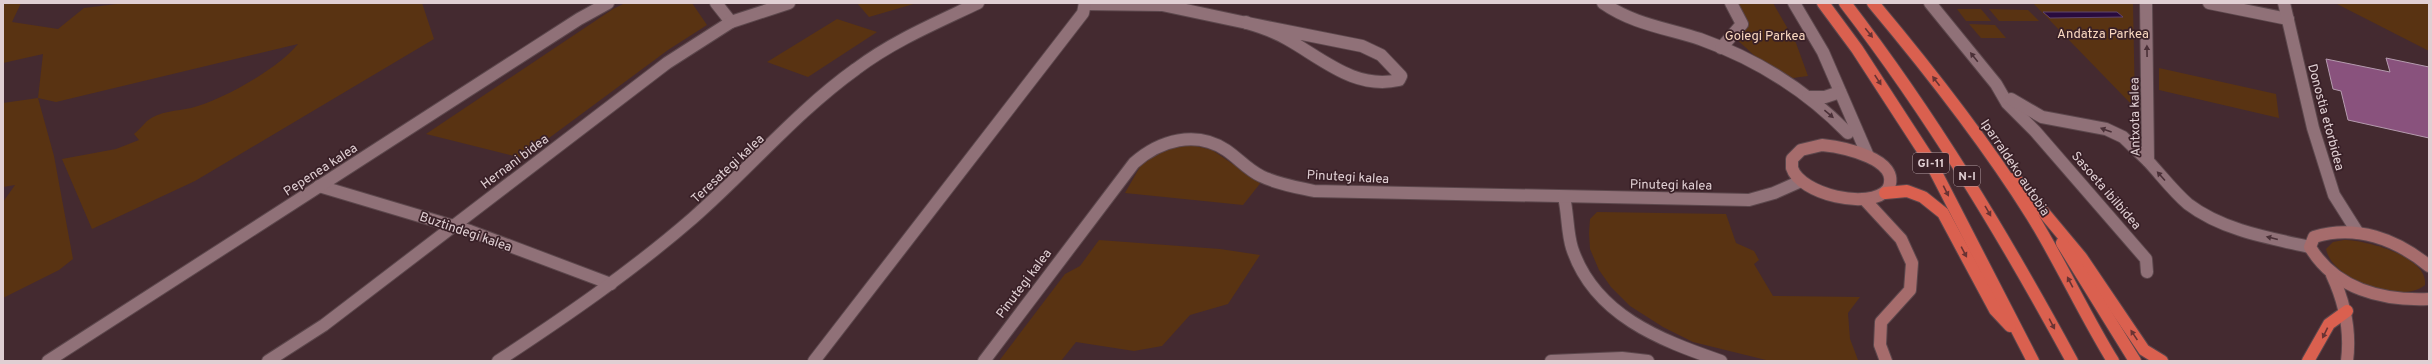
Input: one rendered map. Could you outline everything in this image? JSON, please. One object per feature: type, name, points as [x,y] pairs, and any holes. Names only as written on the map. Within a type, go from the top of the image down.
[{"type":"highway","name":"GI-11","points":[[1823,3],[1857,49],[1931,163],[2018,335],[2033,361]]},
{"type":"highway","name":"N-I","points":[[1845,3],[1876,42],[1943,138],[2008,245],[2072,361]]},
{"type":"highway","name":"Iparraldeko autobia","points":[[1873,3],[1950,98],[2016,192],[2052,249],[2113,361]]},
{"type":"highway","points":[[1950,98],[2042,211],[2081,256],[2144,350],[2162,361]]},
{"type":"highway","points":[[1885,193],[1907,191],[1923,197],[1943,213],[1995,310],[2018,335]]},
{"type":"highway","points":[[2042,211],[2135,361]]},
{"type":"highway","points":[[2308,361],[2329,324],[2347,311]]},
{"type":"main road","points":[[1836,146],[1868,156],[1886,171],[1890,179],[1890,187],[1885,193],[1865,200],[1852,200],[1824,194],[1801,181],[1794,172],[1791,164],[1796,154],[1809,147],[1836,146]]},
{"type":"main road","points":[[1865,200],[1901,239],[1912,263],[1910,290],[1881,322],[1880,345],[1886,361]]},
{"type":"main road","points":[[2347,361],[2350,345],[2347,311],[2342,293],[2332,275],[2315,258],[2310,247],[2314,237],[2334,231],[2358,233],[2382,239],[2427,262]]},
{"type":"main road","points":[[2332,275],[2362,290],[2387,298],[2413,301],[2429,299]]},
{"type":"street","name":"Pepenea kalea","points":[[48,361],[579,19],[608,3]]},
{"type":"street","points":[[716,3],[731,22]]},
{"type":"street","name":"Hernani bidea","points":[[268,361],[324,325],[667,63],[731,22],[789,3]]},
{"type":"street","name":"Teresategi kalea","points":[[498,361],[611,284],[692,219],[739,177],[817,100],[855,69],[892,44],[978,3]]},
{"type":"street","points":[[1603,3],[1621,16],[1721,48],[1763,67],[1832,115],[1848,133]]},
{"type":"street","points":[[1721,48],[1742,24],[1731,3]]},
{"type":"street","points":[[1794,3],[1823,52],[1868,156]]},
{"type":"street","name":"Sasoeta ibilbidea","points":[[1930,3],[1998,87],[2019,106],[2042,117],[2058,122],[2076,122],[2106,129],[2124,138],[2148,161]]},
{"type":"street","name":"Antxota kalea","points":[[2146,3],[2148,161],[2171,187],[2195,208],[2214,219],[2238,229],[2310,247]]},
{"type":"street","points":[[2208,3],[2288,19]]},
{"type":"street","name":"Donostia etorbidea","points":[[2284,3],[2313,128],[2334,195],[2358,233]]},
{"type":"street","points":[[814,361],[1083,13],[1085,4],[1162,5],[1322,37],[1372,49],[1399,72],[1401,76],[1399,80],[1384,83],[1353,77],[1322,62],[1305,49],[1268,29],[1246,22]]},
{"type":"street","points":[[1305,49],[1309,41],[1322,37]]},
{"type":"street","name":"Sasoeta ibilbidea","points":[[1998,87],[2007,103],[2035,131],[2146,259],[2147,272]]},
{"type":"street","points":[[1808,97],[1825,97],[1840,92]]},
{"type":"street","points":[[1836,146],[1848,133],[1849,121],[1840,92]]},
{"type":"street","name":"Sasoeta ibilbidea","points":[[2035,131],[2052,127],[2058,122]]},
{"type":"street","name":"Pinutegi kalea","points":[[984,361],[1134,163],[1145,152],[1169,141],[1193,140],[1207,142],[1226,149],[1238,162],[1260,175],[1286,185],[1314,191],[1749,200],[1774,193],[1801,181]]},
{"type":"street","name":"Buztindegi kalea","points":[[319,186],[453,226],[611,284]]},
{"type":"street","points":[[1564,197],[1571,247],[1579,267],[1595,290],[1632,323],[1664,341],[1721,361]]},
{"type":"street","points":[[1551,361],[1622,358],[1648,361]]},
{"type":"green space","points":[[3,3],[21,3],[12,22],[58,29],[84,8],[125,3],[422,3],[434,39],[195,181],[92,229],[62,159],[116,149],[139,140],[134,134],[147,121],[163,113],[204,104],[233,91],[264,73],[289,54],[298,44],[56,102],[38,98],[43,54],[3,63]]},
{"type":"green space","points":[[625,3],[692,3],[707,25],[668,50],[522,158],[426,134],[613,9]]},
{"type":"green space","points":[[857,3],[917,3],[869,17]]},
{"type":"green space","name":"Goiegi Parkea","points":[[1731,3],[1773,3],[1796,43],[1808,76],[1793,78],[1756,57],[1734,37],[1743,28]]},
{"type":"green space","name":"Andatza Parkea","points":[[2033,3],[2133,3],[2135,108]]},
{"type":"green space","points":[[2335,3],[2429,3],[2429,51]]},
{"type":"green space","points":[[1957,9],[1981,9],[1991,21],[1966,21]]},
{"type":"green space","points":[[1989,9],[2028,10],[2039,21],[1999,21]]},
{"type":"green space","points":[[837,19],[877,32],[808,77],[767,62]]},
{"type":"green space","points":[[1969,24],[1995,25],[2006,38],[1981,38]]},
{"type":"green space","points":[[2159,68],[2276,94],[2279,118],[2159,90]]},
{"type":"green space","points":[[38,98],[54,156],[73,259],[59,270],[3,298],[3,202],[15,185],[3,187],[3,103]]},
{"type":"green space","points":[[1178,145],[1196,146],[1212,150],[1243,171],[1262,181],[1243,205],[1125,193],[1145,158]]},
{"type":"green space","points":[[1597,212],[1726,214],[1736,243],[1754,251],[1759,260],[1754,264],[1773,296],[1860,297],[1848,313],[1850,339],[1858,360],[1770,361],[1693,342],[1663,327],[1630,306],[1611,287],[1599,270],[1590,249],[1589,233],[1590,219]]},
{"type":"green space","points":[[1099,240],[1220,249],[1260,255],[1228,304],[1190,315],[1162,346],[1134,351],[1076,342],[1061,361],[999,361],[1065,274],[1080,266]]},
{"type":"green space","points":[[2344,240],[2366,243],[2380,247],[2406,258],[2417,266],[2423,275],[2425,285],[2414,290],[2400,292],[2385,291],[2354,279],[2341,271],[2331,260],[2326,249],[2333,242]]},
{"type":"shaded area","points":[[2043,12],[2117,12],[2123,17],[2050,18]]},
{"type":"building","points":[[2386,58],[2429,67],[2429,138],[2348,120],[2341,91],[2333,89],[2326,59],[2390,72]]}]
